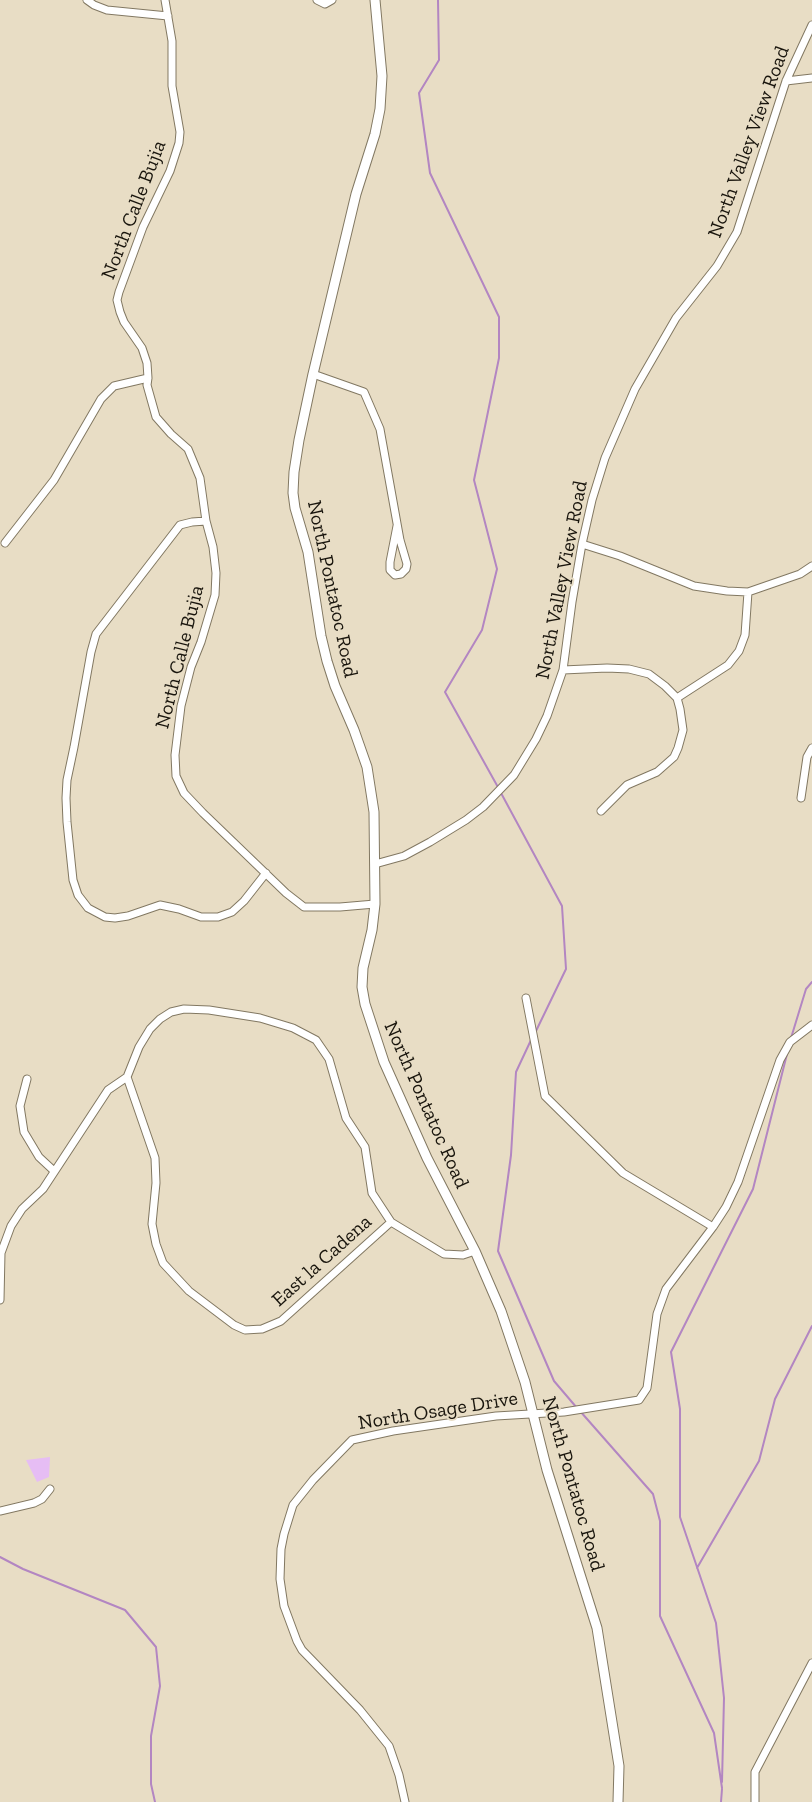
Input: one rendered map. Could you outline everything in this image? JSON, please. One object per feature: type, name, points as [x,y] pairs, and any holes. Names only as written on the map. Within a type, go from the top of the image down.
[{"type":"street","points":[[87,0],[94,5],[108,10],[168,16]]},
{"type":"street","name":"North Calle Bujia","points":[[165,0],[172,41],[172,86],[180,132],[179,143],[170,171],[143,227],[119,292],[118,300],[124,322],[142,348],[147,363],[148,378],[146,385],[156,417],[170,434],[188,450],[195,464],[200,478],[206,521],[213,546],[216,573],[215,595],[202,642],[191,666],[182,706],[175,755],[176,776],[184,793],[203,813],[286,893],[304,907],[340,907],[375,904]]},
{"type":"street","points":[[318,0],[325,4],[332,0]]},
{"type":"street","name":"North Pontatoc Road","points":[[375,0],[382,76],[380,109],[375,134],[356,194],[313,374],[294,472],[293,493],[295,508],[308,552],[321,636],[334,686],[355,731],[368,767],[374,812],[375,904],[362,979],[369,1020],[384,1062],[416,1132],[475,1251],[501,1311],[534,1413],[547,1470],[598,1628],[619,1766],[618,1802]]},
{"type":"street","name":"North Valley View Road","points":[[375,864],[404,856],[430,842],[466,820],[498,794],[514,775],[548,716],[563,670],[582,544],[592,500],[605,458],[635,389],[676,318],[717,266],[737,232],[786,81],[812,24]]},
{"type":"street","points":[[786,81],[812,78]]},
{"type":"street","points":[[313,374],[364,392],[380,429],[397,526],[407,564],[406,569],[401,574],[395,575],[390,570],[390,562],[397,526]]},
{"type":"street","points":[[5,542],[54,480],[101,399],[114,386],[148,378]]},
{"type":"street","points":[[206,521],[192,522],[180,526],[96,634],[67,780],[66,814],[73,880],[78,894],[88,908],[105,916],[115,918],[128,916],[160,905],[201,917],[218,917],[232,912],[244,901],[266,873]]},
{"type":"street","points":[[582,544],[620,556],[694,586],[710,590],[748,592],[800,574],[812,566]]},
{"type":"street","points":[[677,698],[728,665],[739,651],[745,635],[748,592]]},
{"type":"street","points":[[563,670],[629,669],[649,674],[677,698],[683,730],[674,757],[657,772],[627,785],[602,811]]},
{"type":"street","points":[[801,798],[807,757],[812,748]]},
{"type":"street","points":[[526,998],[545,1096],[623,1174],[713,1227]]},
{"type":"street","points":[[0,1300],[1,1253],[11,1226],[22,1209],[43,1190],[108,1090],[128,1077],[139,1047],[150,1029],[171,1012],[184,1009],[209,1010],[260,1018],[293,1028],[316,1040],[329,1059],[346,1118],[364,1147],[372,1193],[391,1222],[444,1254],[463,1255],[475,1251]]},
{"type":"street","name":"North Osage Drive","points":[[405,1802],[399,1775],[389,1746],[360,1710],[302,1650],[297,1641],[284,1606],[280,1579],[281,1549],[294,1505],[313,1480],[352,1440],[399,1430],[496,1416],[564,1412],[639,1400],[647,1388],[657,1314],[666,1289],[713,1227],[726,1206],[738,1182],[780,1060],[790,1042],[812,1025]]},
{"type":"street","name":"East la Cadena","points":[[128,1077],[155,1158],[156,1184],[152,1224],[156,1244],[163,1263],[189,1291],[234,1325],[245,1330],[262,1329],[281,1321],[391,1222]]},
{"type":"street","points":[[27,1079],[20,1106],[24,1132],[39,1157],[54,1171]]},
{"type":"street","points":[[0,1511],[34,1503],[42,1499],[50,1489]]},
{"type":"street","points":[[755,1802],[755,1772],[812,1663]]},
{"type":"shaded area","points":[[50,1457],[49,1477],[37,1482],[26,1460]]},
{"type":"waterway","points":[[438,0],[439,60],[419,93],[430,173],[499,317],[499,358],[474,480],[497,569],[482,630],[445,692],[499,789]]},
{"type":"waterway","points":[[501,793],[562,906],[566,969],[536,1031]]},
{"type":"waterway","points":[[791,1038],[806,989],[812,982]]},
{"type":"waterway","points":[[531,1040],[516,1072],[511,1155],[498,1251],[554,1381],[577,1408]]},
{"type":"waterway","points":[[722,1782],[724,1698],[716,1623],[680,1517],[680,1409],[671,1352],[753,1189],[787,1054]]},
{"type":"waterway","points":[[697,1568],[759,1461],[775,1399],[812,1326]]},
{"type":"waterway","points":[[580,1411],[653,1494],[660,1521],[660,1616],[714,1733],[722,1788]]},
{"type":"waterway","points":[[0,1557],[23,1569],[125,1610],[156,1647],[160,1686],[151,1736],[151,1784],[155,1802]]},
{"type":"waterway","points":[[721,1802],[722,1789]]}]
